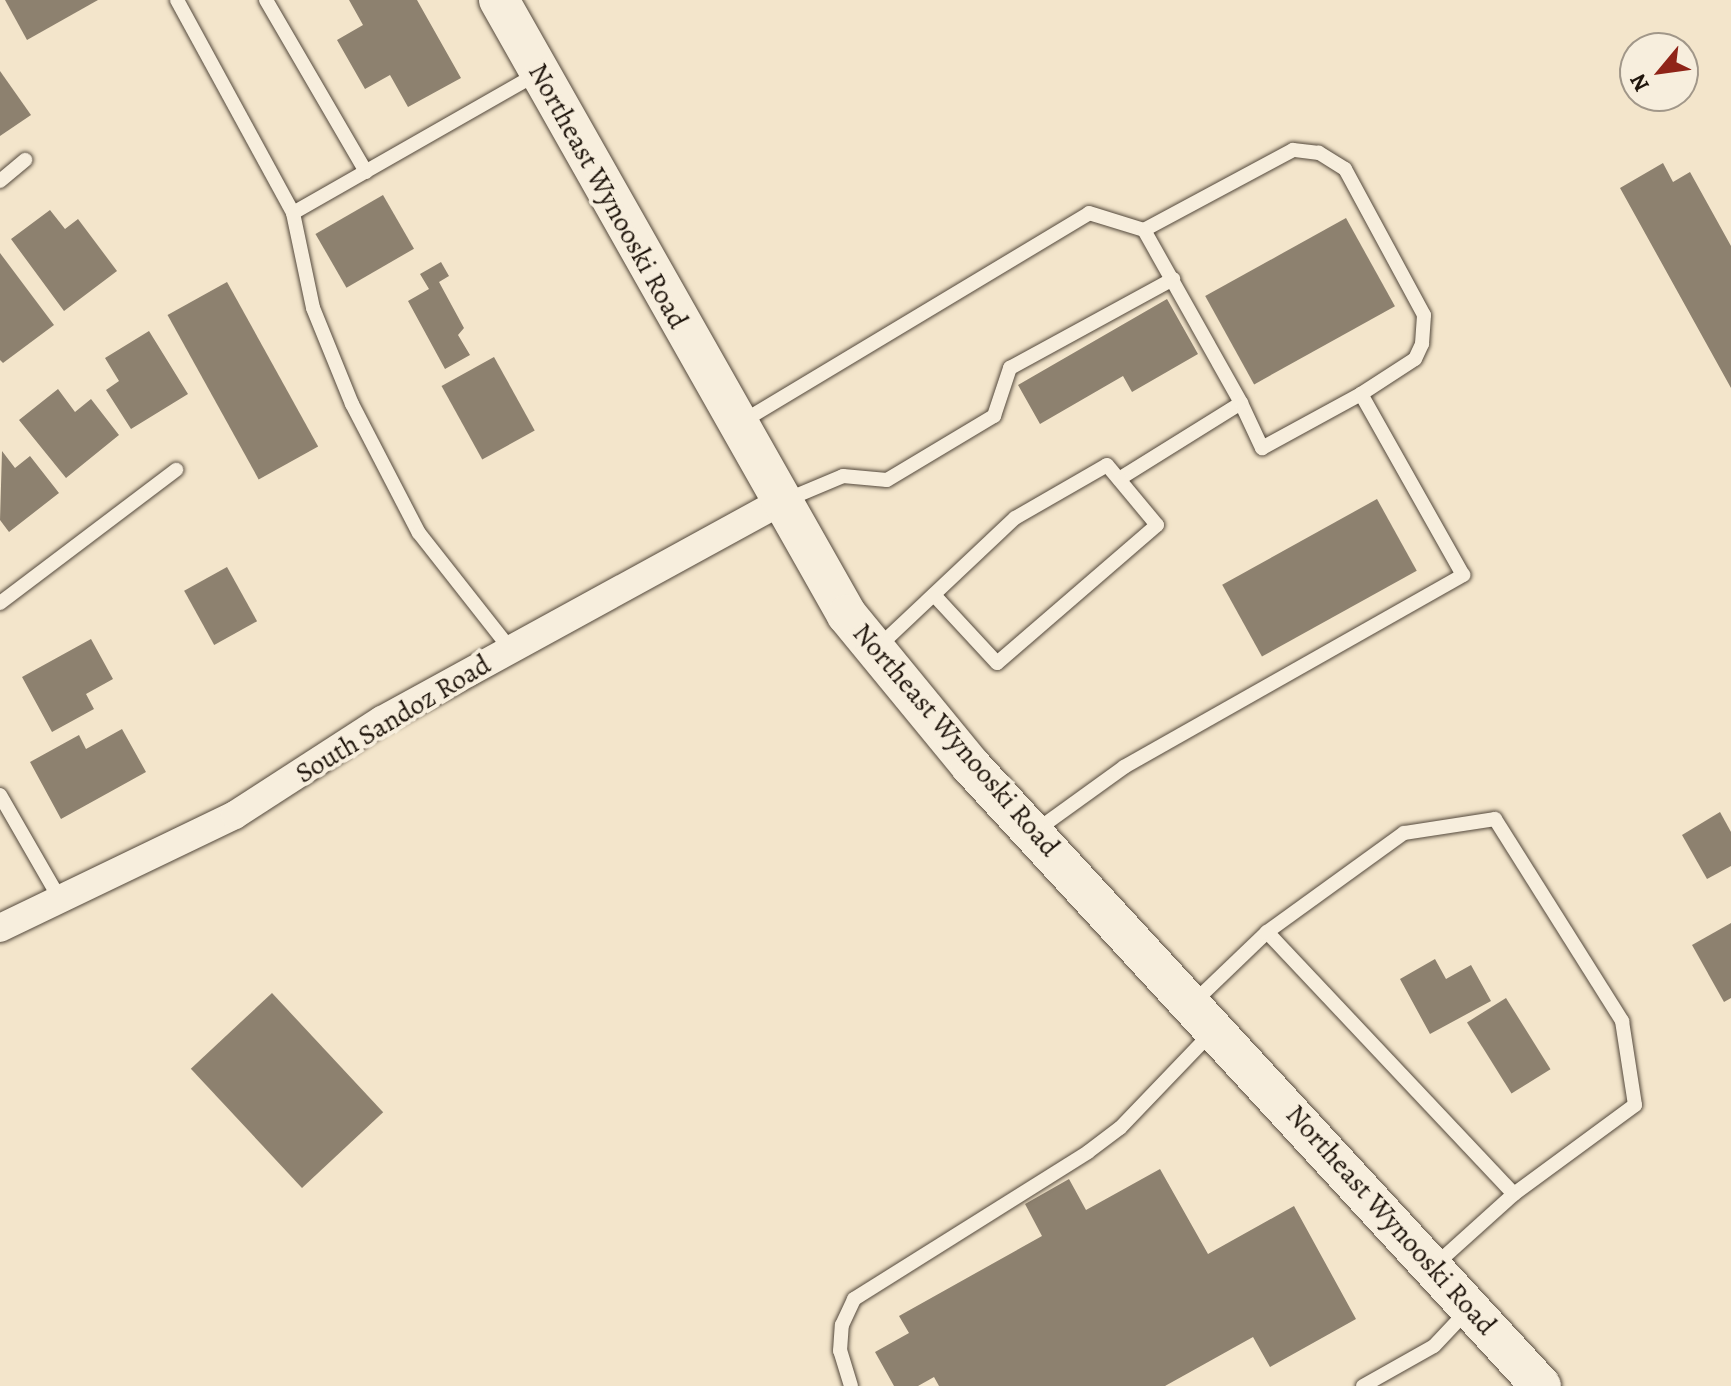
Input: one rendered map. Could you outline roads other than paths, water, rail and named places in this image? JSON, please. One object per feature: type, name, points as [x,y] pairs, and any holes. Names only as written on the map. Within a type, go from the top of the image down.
[{"type":"main road","name":"Northeast Wynooski Road","points":[[499,0],[736,425],[847,615],[1034,832],[1205,1015],[1541,1386]]},
{"type":"street","name":"South Sandoz Road","points":[[0,928],[58,896],[235,815],[382,720],[782,501]]},
{"type":"lane","points":[[177,0],[293,213],[313,308],[352,404],[419,533],[511,650]]},
{"type":"lane","points":[[266,0],[366,172]]},
{"type":"lane","points":[[293,213],[540,72]]},
{"type":"lane","points":[[736,425],[1089,213],[1144,230],[1241,403],[1262,448],[1361,394],[1415,359],[1422,344],[1424,315],[1345,169],[1319,153],[1293,150],[1144,230]]},
{"type":"lane","points":[[0,181],[25,160]]},
{"type":"lane","points":[[782,501],[843,476],[887,480],[994,416],[1010,368],[1173,279]]},
{"type":"lane","points":[[1034,832],[1124,767],[1463,575],[1361,394]]},
{"type":"lane","points":[[1119,479],[1241,403]]},
{"type":"lane","points":[[874,650],[1015,518],[1107,465],[1157,525],[997,663],[934,595]]},
{"type":"lane","points":[[0,603],[176,470]]},
{"type":"lane","points":[[0,795],[58,896]]},
{"type":"lane","points":[[851,1386],[840,1351],[842,1325],[854,1299],[1088,1152],[1120,1128],[1267,932],[1404,833],[1495,819],[1622,1021],[1635,1105],[1514,1194],[1433,1267]]},
{"type":"lane","points":[[1267,932],[1514,1194]]},
{"type":"lane","points":[[1363,1386],[1390,1380],[1434,1346],[1470,1307]]}]
